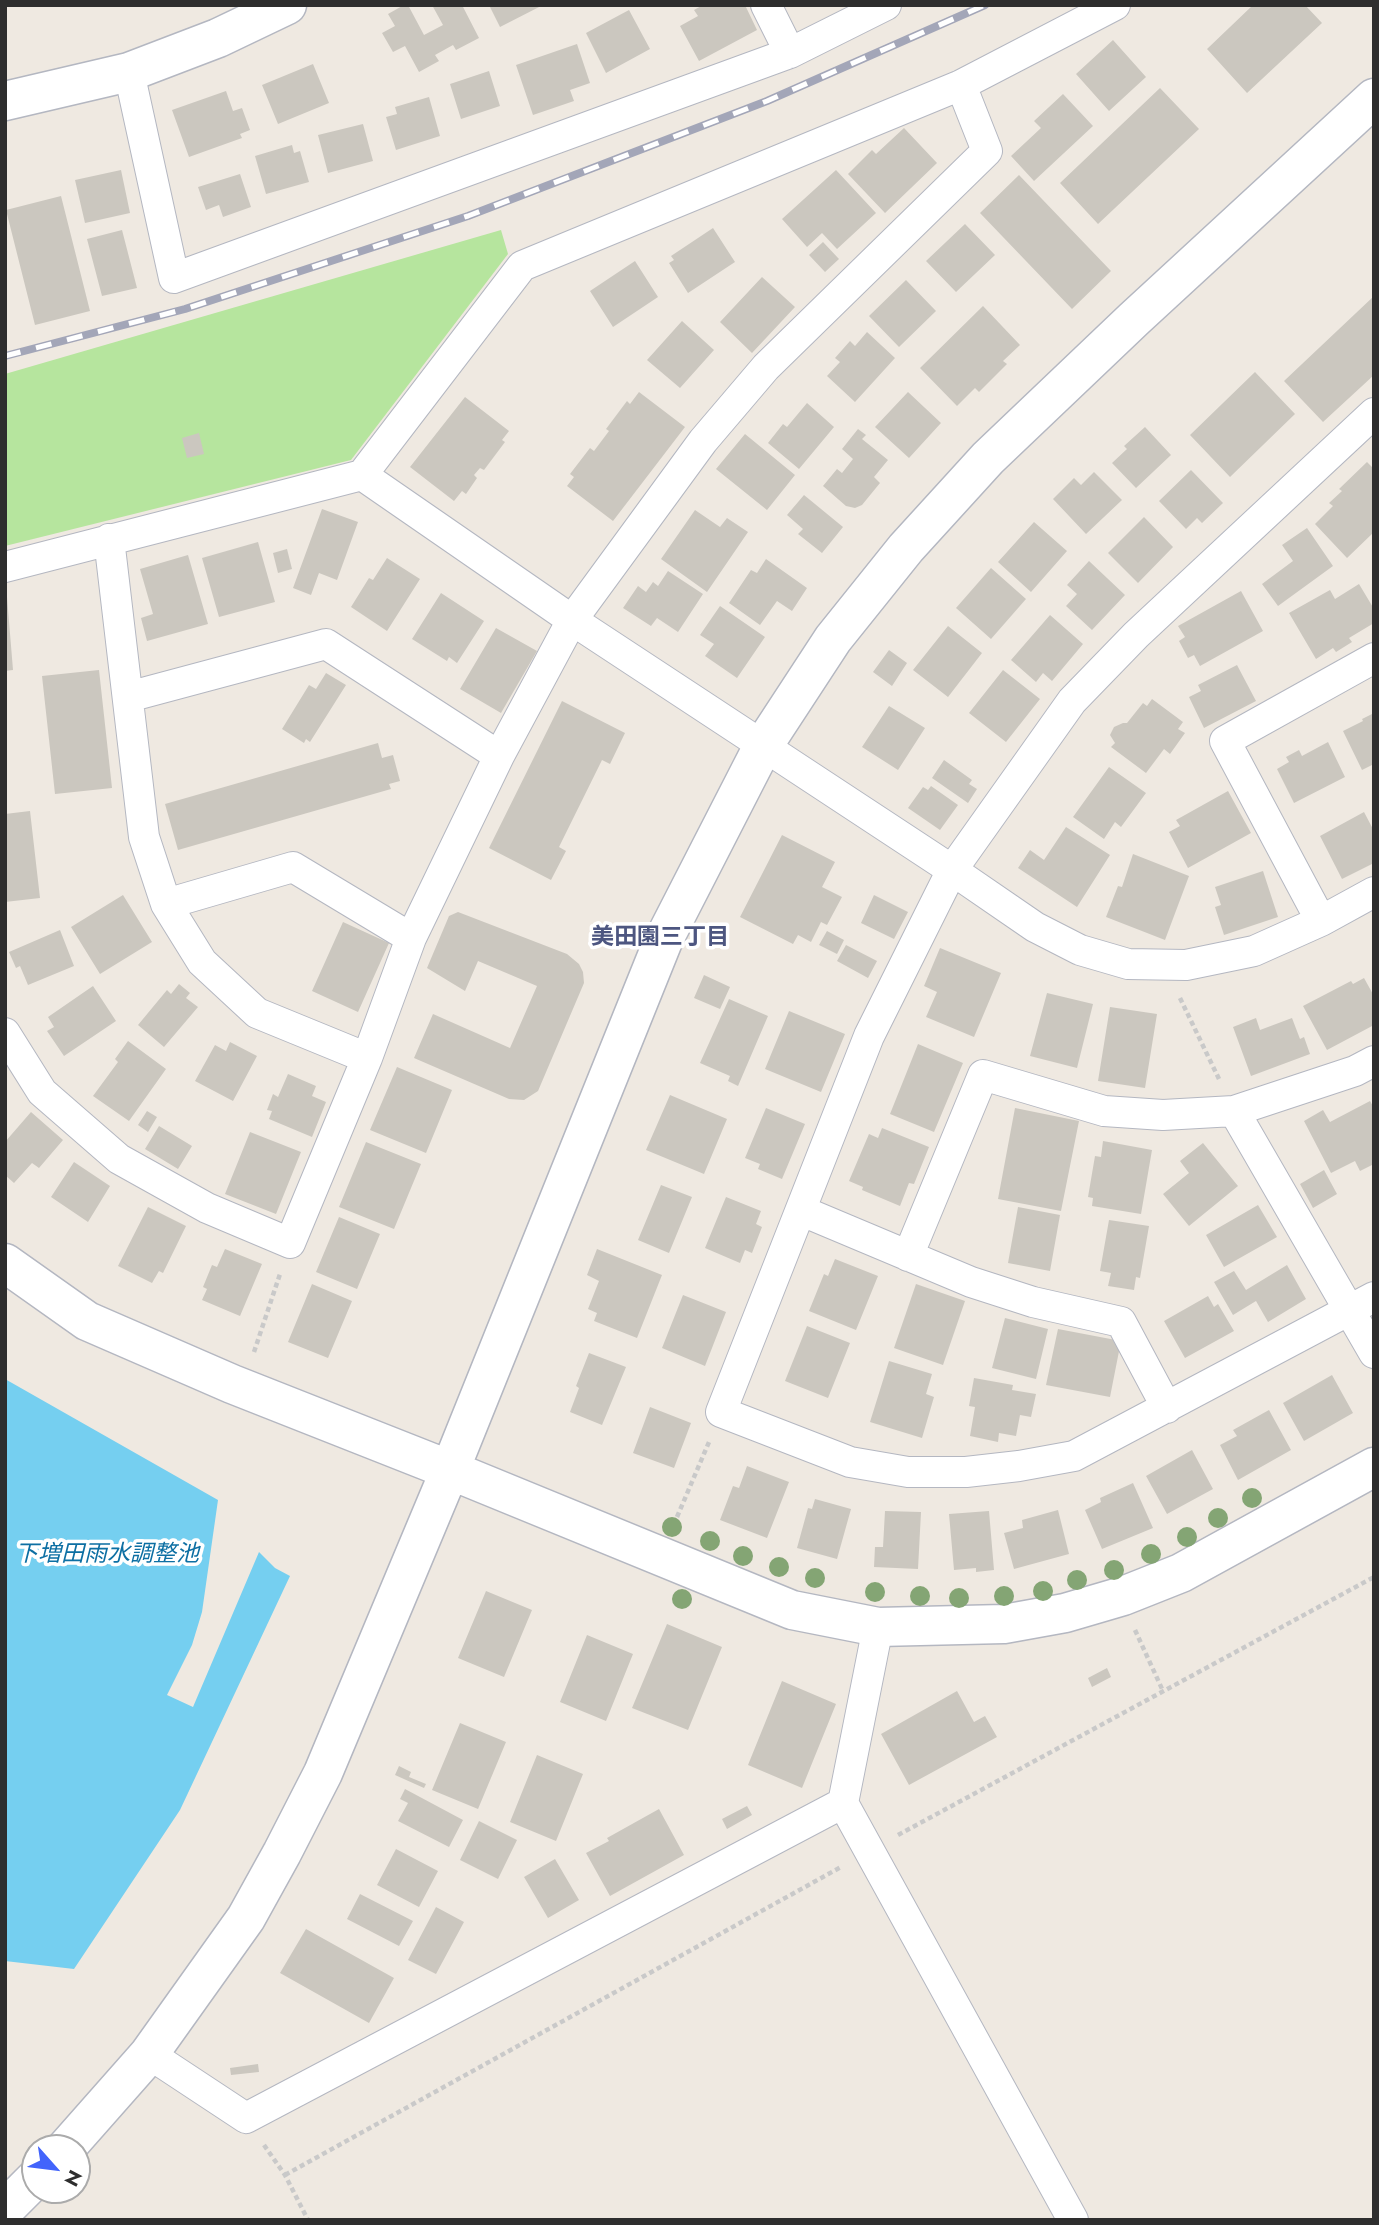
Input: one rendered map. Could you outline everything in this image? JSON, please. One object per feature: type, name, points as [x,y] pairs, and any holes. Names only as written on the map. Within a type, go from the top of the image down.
[{"type":"street","points":[[5,102],[129,72],[218,38],[287,5]]},
{"type":"street","points":[[766,5],[790,53]]},
{"type":"street","points":[[129,72],[174,278],[790,53],[886,5]]},
{"type":"street","points":[[5,567],[362,475],[522,266],[961,85],[1115,5]]},
{"type":"street","points":[[5,1032],[42,1092],[119,1159],[207,1208],[290,1243],[368,1058],[411,938],[499,756],[572,620],[704,441],[766,368],[987,151],[961,85]]},
{"type":"street","points":[[78,2134],[149,2054],[246,1918],[282,1853],[342,1731],[663,941],[763,746],[833,639],[906,548],[988,458],[1374,98]]},
{"type":"street","points":[[1361,1304],[1074,1455],[966,1472],[908,1472],[850,1462],[721,1412],[869,1036],[952,870],[1072,701],[1136,635],[1374,413]]},
{"type":"street","points":[[362,475],[572,620],[1035,927],[1080,950],[1128,964],[1186,965],[1254,951],[1321,921],[1374,892]]},
{"type":"street","points":[[108,539],[144,837],[166,904],[202,962],[257,1013],[368,1058]]},
{"type":"street","points":[[128,697],[326,643],[499,756]]},
{"type":"street","points":[[1321,921],[1225,741],[1374,658]]},
{"type":"street","points":[[166,904],[293,867],[411,938]]},
{"type":"street","points":[[908,1256],[983,1075],[1104,1111],[1163,1115],[1234,1111],[1355,1071],[1374,1061]]},
{"type":"street","points":[[1234,1111],[1361,1304],[1374,1353]]},
{"type":"street","points":[[802,1211],[971,1282],[1033,1302],[1121,1322],[1167,1408]]},
{"type":"street","points":[[5,1263],[87,1321],[232,1384],[792,1610],[878,1628],[1004,1624],[1065,1613],[1123,1596],[1181,1573],[1374,1467]]},
{"type":"street","points":[[878,1628],[843,1802],[1073,2220]]},
{"type":"street","points":[[149,2054],[246,2118],[843,1802]]},
{"type":"street","points":[[5,2209],[21,2193]]},
{"type":"path","points":[[1180,998],[1234,1111]]},
{"type":"path","points":[[254,1352],[290,1243]]},
{"type":"path","points":[[677,1517],[721,1412]]},
{"type":"path","points":[[285,2175],[870,1851],[1374,1577]]},
{"type":"path","points":[[1141,1646],[1163,1692]]},
{"type":"path","points":[[246,2118],[285,2175],[308,2220]]},
{"type":"green space","points":[[501,230],[508,254],[351,460],[5,546],[5,374]]},
{"type":"water","name":"下増田雨水調整池","points":[[5,1379],[218,1500],[202,1612],[192,1645],[167,1695],[193,1707],[259,1552],[275,1568],[290,1576],[180,1810],[74,1969],[5,1961]]},
{"type":"building","points":[[408,5],[424,35],[443,25],[432,5],[462,5],[479,38],[456,50],[453,45],[435,55],[439,61],[419,72],[405,46],[393,52],[382,33],[395,26],[388,14]]},
{"type":"building","points":[[489,5],[543,5],[500,27]]},
{"type":"building","points":[[703,5],[745,5],[757,30],[699,61],[680,26],[698,16],[694,10]]},
{"type":"building","points":[[1253,5],[1305,5],[1322,23],[1247,93],[1207,49]]},
{"type":"building","points":[[629,10],[650,49],[606,73],[586,33]]},
{"type":"building","points":[[1113,40],[1146,77],[1109,111],[1076,74]]},
{"type":"building","points":[[577,44],[590,83],[570,90],[574,101],[533,115],[516,65]]},
{"type":"building","points":[[313,64],[329,103],[278,124],[262,85]]},
{"type":"building","points":[[489,71],[500,106],[461,119],[450,84]]},
{"type":"building","points":[[1160,88],[1199,129],[1098,224],[1060,183]]},
{"type":"building","points":[[226,91],[233,111],[242,108],[250,130],[240,134],[242,138],[189,157],[172,110]]},
{"type":"building","points":[[1063,94],[1093,126],[1034,181],[1011,156],[1041,128],[1034,121]]},
{"type":"building","points":[[429,97],[440,136],[396,150],[386,117],[397,114],[395,107]]},
{"type":"building","points":[[363,124],[373,161],[328,173],[318,135]]},
{"type":"building","points":[[904,128],[937,163],[885,213],[848,174],[872,150],[876,154]]},
{"type":"building","points":[[292,145],[294,153],[300,151],[309,182],[266,194],[255,156]]},
{"type":"building","points":[[121,170],[130,213],[85,223],[75,180]]},
{"type":"building","points":[[836,170],[876,213],[837,249],[822,233],[807,247],[782,219]]},
{"type":"building","points":[[240,174],[251,207],[223,217],[219,205],[206,210],[198,187]]},
{"type":"building","points":[[1019,175],[1111,271],[1072,309],[980,213]]},
{"type":"building","points":[[61,196],[90,311],[35,325],[6,210]]},
{"type":"building","points":[[965,224],[995,255],[956,292],[926,261]]},
{"type":"building","points":[[713,228],[735,262],[688,293],[669,263],[674,260],[671,256]]},
{"type":"building","points":[[122,230],[137,288],[102,296],[87,239]]},
{"type":"building","points":[[823,242],[839,259],[825,272],[809,255]]},
{"type":"building","points":[[635,261],[658,297],[613,327],[590,291]]},
{"type":"building","points":[[762,277],[795,307],[752,353],[720,322]]},
{"type":"building","points":[[906,280],[936,311],[899,347],[869,316]]},
{"type":"building","points":[[1374,296],[1374,375],[1323,422],[1284,381]]},
{"type":"building","points":[[983,306],[1020,345],[1003,361],[1007,364],[979,392],[975,388],[957,406],[920,368]]},
{"type":"building","points":[[682,321],[714,350],[680,388],[647,360]]},
{"type":"building","points":[[867,332],[895,358],[855,402],[827,376],[840,362],[835,358],[850,341],[855,346]]},
{"type":"building","points":[[1255,372],[1295,414],[1230,477],[1190,435]]},
{"type":"building","points":[[639,392],[685,427],[613,521],[567,486],[574,477],[570,474],[590,448],[594,451],[609,431],[606,429],[627,401],[630,404]]},
{"type":"building","points":[[908,392],[941,423],[909,458],[875,427]]},
{"type":"building","points":[[465,397],[509,431],[502,440],[505,442],[484,470],[480,468],[474,475],[477,478],[466,494],[462,491],[454,501],[410,467]]},
{"type":"building","points":[[807,403],[834,427],[799,469],[768,443],[783,424],[787,427]]},
{"type":"building","points":[[1145,427],[1171,455],[1136,488],[1112,463],[1127,449],[1124,446]]},
{"type":"building","points":[[858,429],[866,435],[862,439],[888,460],[874,477],[880,483],[862,505],[855,508],[846,506],[823,486],[837,469],[842,473],[853,459],[842,449]]},
{"type":"building","points":[[199,433],[204,454],[187,458],[182,438]]},
{"type":"building","points":[[745,434],[795,475],[767,510],[716,469]]},
{"type":"building","points":[[1367,462],[1374,469],[1374,532],[1347,558],[1315,524],[1333,506],[1329,503],[1342,491],[1339,489]]},
{"type":"building","points":[[1191,470],[1223,503],[1202,523],[1197,518],[1186,529],[1159,501]]},
{"type":"building","points":[[1094,472],[1122,500],[1086,534],[1053,499],[1074,478],[1081,485]]},
{"type":"building","points":[[804,495],[843,527],[822,553],[798,534],[803,529],[787,515]]},
{"type":"building","points":[[322,509],[358,522],[337,580],[319,573],[311,595],[293,588]]},
{"type":"building","points":[[695,510],[720,527],[727,518],[748,532],[707,592],[661,559]]},
{"type":"building","points":[[1144,517],[1173,547],[1138,583],[1108,553]]},
{"type":"building","points":[[1034,522],[1067,551],[1031,592],[998,562]]},
{"type":"building","points":[[1307,528],[1333,566],[1278,606],[1262,584],[1293,561],[1282,545]]},
{"type":"building","points":[[258,542],[275,602],[219,617],[202,558]]},
{"type":"building","points":[[287,549],[292,569],[278,573],[273,553]]},
{"type":"building","points":[[188,555],[208,624],[147,641],[141,618],[153,614],[140,569]]},
{"type":"building","points":[[387,558],[420,579],[387,631],[351,607],[369,578],[373,580]]},
{"type":"building","points":[[766,559],[807,588],[792,611],[777,601],[760,625],[729,603],[751,570],[757,573]]},
{"type":"building","points":[[1089,561],[1125,595],[1092,630],[1066,606],[1077,594],[1067,585]]},
{"type":"building","points":[[991,568],[1026,599],[991,639],[956,608]]},
{"type":"building","points":[[668,571],[703,594],[678,632],[657,618],[651,626],[623,608],[638,586],[646,592],[653,582],[658,586]]},
{"type":"building","points":[[1359,584],[1374,609],[1374,623],[1349,638],[1352,642],[1336,652],[1333,648],[1316,659],[1289,613],[1330,590],[1335,599]]},
{"type":"building","points":[[1241,591],[1263,631],[1200,666],[1194,655],[1188,658],[1179,641],[1185,637],[1178,626]]},
{"type":"building","points":[[441,593],[484,621],[457,663],[449,657],[447,661],[412,639]]},
{"type":"building","points":[[5,597],[13,670],[5,671]]},
{"type":"building","points":[[720,606],[765,637],[737,678],[705,656],[714,644],[700,635]]},
{"type":"building","points":[[1050,615],[1083,644],[1052,681],[1043,673],[1036,682],[1011,660]]},
{"type":"building","points":[[948,626],[982,653],[948,697],[913,670]]},
{"type":"building","points":[[496,628],[537,651],[501,713],[460,689]]},
{"type":"building","points":[[889,650],[907,663],[892,686],[873,672]]},
{"type":"building","points":[[1237,665],[1256,701],[1204,728],[1189,697],[1201,691],[1198,685]]},
{"type":"building","points":[[99,670],[112,788],[55,794],[42,676]]},
{"type":"building","points":[[1003,670],[1040,699],[1006,742],[969,713]]},
{"type":"building","points":[[326,673],[346,685],[310,742],[306,739],[304,743],[282,729],[309,685],[316,689]]},
{"type":"building","points":[[1152,699],[1183,722],[1178,729],[1185,733],[1170,754],[1164,749],[1146,773],[1111,747],[1115,743],[1110,735],[1114,727],[1127,723],[1143,703],[1147,706]]},
{"type":"building","points":[[562,701],[625,733],[610,764],[602,760],[559,847],[566,851],[551,880],[489,848]]},
{"type":"building","points":[[889,706],[925,728],[898,770],[862,747]]},
{"type":"building","points":[[1374,713],[1374,764],[1362,770],[1343,731]]},
{"type":"building","points":[[1328,742],[1345,777],[1294,803],[1277,769],[1289,762],[1286,757],[1299,750],[1302,756]]},
{"type":"building","points":[[378,743],[382,758],[393,755],[400,781],[389,784],[391,789],[178,850],[165,804]]},
{"type":"building","points":[[944,760],[972,780],[969,784],[977,789],[968,803],[932,778]]},
{"type":"building","points":[[1109,767],[1146,793],[1121,827],[1115,822],[1104,839],[1073,817]]},
{"type":"building","points":[[931,786],[958,805],[940,830],[908,808],[923,787],[928,790]]},
{"type":"building","points":[[1228,791],[1251,833],[1188,868],[1169,832],[1180,826],[1176,820]]},
{"type":"building","points":[[30,811],[40,898],[5,902],[5,814]]},
{"type":"building","points":[[1364,812],[1374,831],[1374,863],[1342,879],[1320,836]]},
{"type":"building","points":[[1066,827],[1110,855],[1077,907],[1018,868],[1030,850],[1044,860]]},
{"type":"building","points":[[782,835],[835,862],[822,887],[842,897],[827,925],[821,922],[811,942],[798,935],[793,944],[740,917]]},
{"type":"building","points":[[1133,854],[1189,876],[1165,940],[1106,917],[1118,886],[1122,887]]},
{"type":"building","points":[[1263,871],[1278,917],[1224,935],[1215,907],[1221,905],[1215,887]]},
{"type":"building","points":[[123,895],[152,942],[100,974],[71,927]]},
{"type":"building","points":[[874,895],[908,912],[894,939],[861,923]]},
{"type":"building","points":[[458,912],[567,954],[579,964],[583,972],[584,983],[538,1091],[524,1100],[509,1099],[414,1058],[433,1014],[510,1048],[537,986],[478,961],[465,991],[427,968],[449,916]]},
{"type":"building","points":[[343,922],[389,943],[358,1012],[312,991]]},
{"type":"building","points":[[60,930],[74,966],[28,985],[20,966],[16,968],[9,952]]},
{"type":"building","points":[[827,931],[844,940],[837,954],[819,945]]},
{"type":"building","points":[[846,945],[877,961],[868,978],[837,961]]},
{"type":"building","points":[[940,948],[1001,973],[974,1037],[926,1017],[937,992],[924,986]]},
{"type":"building","points":[[704,975],[730,987],[720,1009],[694,998]]},
{"type":"building","points":[[1364,978],[1374,996],[1374,1025],[1327,1050],[1303,1006],[1351,981],[1353,984]]},
{"type":"building","points":[[179,984],[190,993],[186,998],[198,1007],[164,1047],[138,1025],[167,990],[171,994]]},
{"type":"building","points":[[93,986],[116,1021],[64,1056],[47,1031],[54,1027],[48,1017]]},
{"type":"building","points":[[1047,993],[1093,1004],[1077,1068],[1030,1056]]},
{"type":"building","points":[[729,999],[768,1016],[738,1086],[728,1081],[730,1076],[700,1063]]},
{"type":"building","points":[[1110,1007],[1157,1014],[1145,1088],[1098,1081]]},
{"type":"building","points":[[789,1011],[845,1034],[821,1092],[765,1069]]},
{"type":"building","points":[[1256,1018],[1260,1030],[1292,1018],[1300,1039],[1304,1037],[1310,1054],[1251,1076],[1233,1027]]},
{"type":"building","points":[[128,1041],[166,1069],[129,1121],[93,1096],[118,1062],[115,1059]]},
{"type":"building","points":[[230,1042],[257,1056],[233,1101],[195,1081],[215,1045],[226,1051]]},
{"type":"building","points":[[918,1044],[963,1063],[934,1132],[890,1114]]},
{"type":"building","points":[[397,1067],[452,1090],[426,1153],[370,1130]]},
{"type":"building","points":[[288,1074],[316,1086],[312,1096],[326,1102],[312,1137],[269,1119],[272,1111],[267,1110],[273,1094],[278,1097]]},
{"type":"building","points":[[670,1095],[727,1119],[704,1174],[646,1150]]},
{"type":"building","points":[[1370,1101],[1374,1108],[1374,1164],[1360,1171],[1355,1161],[1331,1173],[1304,1121],[1323,1110],[1330,1122]]},
{"type":"building","points":[[766,1108],[805,1124],[782,1179],[758,1169],[760,1164],[745,1158]]},
{"type":"building","points":[[1015,1108],[1079,1121],[1061,1211],[998,1199]]},
{"type":"building","points":[[147,1111],[157,1117],[148,1132],[138,1125]]},
{"type":"building","points":[[31,1112],[63,1140],[39,1168],[32,1163],[14,1183],[5,1175],[5,1142]]},
{"type":"building","points":[[159,1126],[192,1146],[178,1169],[145,1149]]},
{"type":"building","points":[[882,1128],[929,1147],[914,1184],[909,1183],[900,1206],[862,1190],[863,1187],[849,1181],[869,1134],[878,1138]]},
{"type":"building","points":[[250,1132],[301,1152],[276,1214],[225,1194]]},
{"type":"building","points":[[1103,1141],[1152,1150],[1141,1214],[1092,1206],[1093,1198],[1088,1197],[1095,1156],[1101,1157]]},
{"type":"building","points":[[366,1142],[421,1164],[394,1229],[339,1207]]},
{"type":"building","points":[[1203,1143],[1238,1186],[1189,1226],[1163,1194],[1189,1173],[1180,1161]]},
{"type":"building","points":[[74,1162],[110,1186],[88,1222],[51,1197]]},
{"type":"building","points":[[1324,1170],[1337,1194],[1313,1208],[1300,1184]]},
{"type":"building","points":[[661,1185],[692,1197],[669,1253],[638,1240]]},
{"type":"building","points":[[726,1197],[761,1211],[756,1224],[762,1227],[752,1253],[745,1250],[740,1263],[705,1248]]},
{"type":"building","points":[[1258,1205],[1277,1237],[1224,1267],[1206,1235]]},
{"type":"building","points":[[148,1207],[186,1226],[163,1273],[159,1271],[152,1283],[118,1266]]},
{"type":"building","points":[[1018,1207],[1060,1215],[1050,1271],[1008,1263]]},
{"type":"building","points":[[339,1217],[380,1234],[357,1289],[316,1272]]},
{"type":"building","points":[[1109,1220],[1149,1226],[1140,1278],[1136,1277],[1134,1290],[1108,1286],[1111,1273],[1100,1271]]},
{"type":"building","points":[[225,1249],[262,1264],[240,1316],[202,1300],[207,1289],[203,1287],[212,1265],[217,1267]]},
{"type":"building","points":[[597,1249],[662,1275],[637,1338],[594,1321],[597,1313],[588,1309],[599,1281],[587,1275]]},
{"type":"building","points":[[835,1259],[878,1276],[856,1330],[809,1311],[824,1274],[828,1276]]},
{"type":"building","points":[[1287,1265],[1306,1299],[1268,1322],[1256,1301],[1233,1315],[1214,1282],[1234,1271],[1246,1290]]},
{"type":"building","points":[[312,1284],[352,1301],[328,1358],[288,1342]]},
{"type":"building","points":[[916,1284],[965,1301],[943,1365],[894,1348]]},
{"type":"building","points":[[683,1295],[726,1312],[705,1366],[662,1348]]},
{"type":"building","points":[[1208,1296],[1214,1307],[1218,1304],[1234,1331],[1185,1358],[1164,1321]]},
{"type":"building","points":[[1005,1318],[1048,1329],[1036,1379],[992,1368]]},
{"type":"building","points":[[807,1326],[850,1343],[828,1398],[785,1381]]},
{"type":"building","points":[[1058,1329],[1121,1341],[1110,1397],[1046,1385]]},
{"type":"building","points":[[589,1353],[626,1367],[602,1425],[570,1412],[579,1388],[576,1386]]},
{"type":"building","points":[[889,1361],[932,1374],[926,1394],[934,1397],[922,1438],[870,1422]]},
{"type":"building","points":[[1332,1375],[1353,1413],[1304,1441],[1283,1403]]},
{"type":"building","points":[[974,1378],[1013,1385],[1012,1390],[1036,1394],[1031,1417],[1020,1415],[1016,1436],[999,1433],[998,1442],[970,1436],[975,1407],[969,1406]]},
{"type":"building","points":[[650,1407],[691,1423],[674,1468],[633,1453]]},
{"type":"building","points":[[1269,1410],[1291,1450],[1238,1480],[1220,1445],[1237,1436],[1233,1430]]},
{"type":"building","points":[[1192,1450],[1213,1489],[1167,1514],[1146,1476]]},
{"type":"building","points":[[747,1466],[789,1482],[767,1538],[720,1520],[733,1486],[739,1488]]},
{"type":"building","points":[[1133,1483],[1153,1528],[1102,1549],[1085,1510],[1101,1502],[1100,1498]]},
{"type":"building","points":[[815,1499],[851,1509],[837,1559],[797,1548],[808,1508],[812,1509]]},
{"type":"building","points":[[1058,1510],[1069,1554],[1014,1569],[1004,1533],[1023,1528],[1022,1520]]},
{"type":"building","points":[[885,1511],[921,1512],[918,1569],[874,1567],[875,1547],[883,1547]]},
{"type":"building","points":[[989,1511],[994,1570],[954,1570],[949,1514]]},
{"type":"building","points":[[486,1591],[532,1610],[504,1677],[458,1658]]},
{"type":"building","points":[[667,1624],[722,1647],[688,1730],[632,1708]]},
{"type":"building","points":[[587,1635],[633,1654],[606,1721],[560,1702]]},
{"type":"building","points":[[1107,1668],[1111,1677],[1092,1687],[1088,1678]]},
{"type":"building","points":[[782,1681],[836,1704],[802,1788],[748,1765]]},
{"type":"building","points":[[957,1691],[974,1722],[985,1716],[997,1737],[909,1785],[881,1734]]},
{"type":"building","points":[[460,1723],[506,1742],[478,1809],[432,1790]]},
{"type":"building","points":[[537,1755],[583,1774],[556,1841],[510,1822]]},
{"type":"building","points":[[399,1766],[411,1772],[409,1777],[426,1784],[424,1788],[395,1775]]},
{"type":"building","points":[[405,1789],[463,1820],[449,1847],[398,1821],[408,1803],[400,1799]]},
{"type":"building","points":[[747,1806],[752,1815],[727,1829],[722,1819]]},
{"type":"building","points":[[659,1809],[684,1855],[610,1896],[586,1853]]},
{"type":"building","points":[[479,1821],[517,1840],[498,1879],[460,1860]]},
{"type":"building","points":[[396,1849],[438,1871],[419,1907],[377,1885]]},
{"type":"building","points":[[555,1859],[579,1900],[548,1918],[524,1877]]},
{"type":"building","points":[[360,1894],[413,1921],[399,1946],[347,1919]]},
{"type":"building","points":[[436,1907],[464,1922],[436,1974],[408,1960]]},
{"type":"building","points":[[306,1929],[394,1978],[369,2023],[280,1973]]},
{"type":"building","points":[[258,2064],[259,2072],[231,2075],[230,2068]]},
{"type":"railway","points":[[5,356],[185,309],[468,216],[767,101],[985,5]]},
{"type":"district","name":"美田園三丁目","points":[[660,938]]}]
